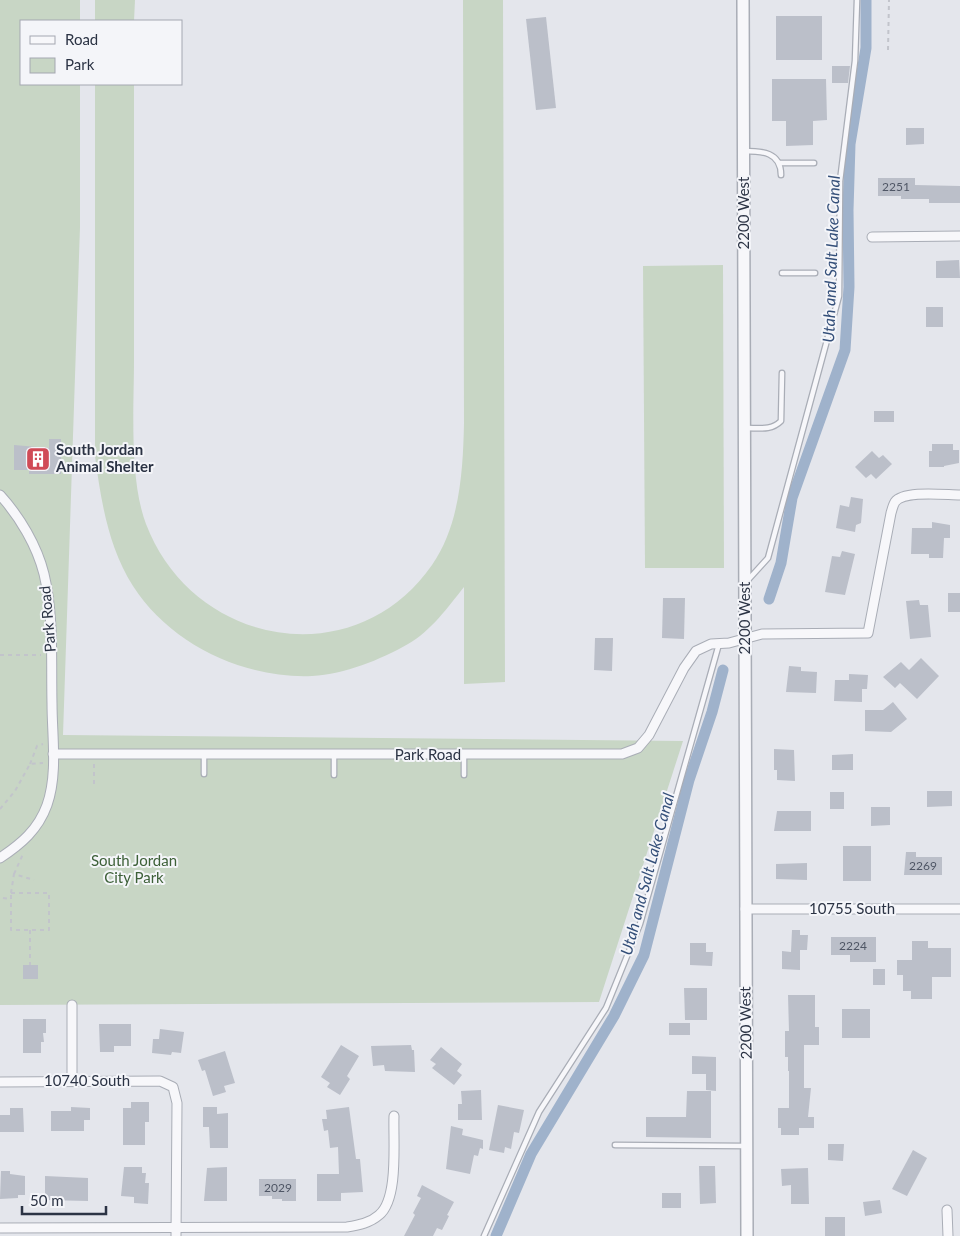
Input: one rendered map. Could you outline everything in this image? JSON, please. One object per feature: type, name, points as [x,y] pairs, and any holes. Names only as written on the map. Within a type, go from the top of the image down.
[{"type":"street","name":"2200 West","points":[[743,0],[745,909],[748,1146],[746,1236]]},
{"type":"street","points":[[872,237],[960,236]]},
{"type":"street","name":"Park Road","points":[[53,754],[622,754],[638,748],[649,734],[684,668],[696,651],[711,644],[720,644],[762,634],[868,633],[891,513],[895,502],[905,496],[915,494],[960,495]]},
{"type":"street","name":"Park Road","points":[[0,495],[28,534],[44,573],[50,612],[53,754],[51,792],[40,821],[31,834],[0,858]]},
{"type":"street","name":"10755 South","points":[[745,909],[960,909]]},
{"type":"street","points":[[72,1005],[72,1081]]},
{"type":"street","name":"10740 South","points":[[0,1082],[160,1081],[173,1087],[176,1104],[176,1231]]},
{"type":"street","points":[[0,1228],[176,1231],[347,1227],[366,1224],[381,1214],[388,1203],[392,1188],[394,1116]]},
{"type":"street","points":[[946,1210],[948,1236]]},
{"type":"lane","points":[[744,583],[768,558],[839,296],[840,181],[855,61],[857,0]]},
{"type":"lane","points":[[744,151],[764,151],[776,158],[781,175]]},
{"type":"lane","points":[[779,163],[814,163]]},
{"type":"lane","points":[[782,273],[815,273]]},
{"type":"lane","points":[[744,428],[775,427],[781,421],[782,373]]},
{"type":"lane","points":[[484,1236],[539,1112],[606,1008],[630,954],[720,644]]},
{"type":"lane","points":[[204,754],[204,774]]},
{"type":"lane","points":[[334,754],[334,775]]},
{"type":"lane","points":[[464,755],[464,775]]},
{"type":"lane","points":[[615,1145],[748,1146]]},
{"type":"path","points":[[888,50],[889,0]]},
{"type":"path","points":[[0,655],[43,655],[43,662]]},
{"type":"path","points":[[0,809],[15,791],[30,764],[37,746],[43,744]]},
{"type":"path","points":[[30,764],[43,764]]},
{"type":"path","points":[[11,893],[49,893],[49,930],[11,930],[11,893],[14,874],[34,880]]},
{"type":"path","points":[[3,898],[11,899]]},
{"type":"path","points":[[30,930],[30,965]]},
{"type":"green space","name":"South Jordan City Park","points":[[0,0],[80,0],[80,20],[20,20],[20,85],[80,85],[80,227],[63,735],[683,741],[599,1002],[0,1005]]},
{"type":"green space","points":[[95,0],[135,0],[134,20],[95,20]]},
{"type":"green space","points":[[463,0],[503,0],[505,682],[464,684],[464,587],[439,618],[416,639],[362,665],[324,675],[286,675],[235,664],[211,654],[188,641],[167,625],[149,607],[133,586],[117,555],[107,523],[95,456],[95,85],[134,85],[134,443],[137,486],[141,506],[146,524],[169,566],[200,598],[237,620],[278,632],[320,633],[361,623],[400,600],[432,565],[449,533],[461,478],[464,423]]},
{"type":"green space","points":[[723,265],[724,568],[645,568],[643,266]]},
{"type":"building","points":[[776,16],[822,16],[822,60],[776,60]]},
{"type":"building","points":[[546,17],[556,108],[536,110],[526,19]]},
{"type":"building","points":[[832,66],[850,66],[848,83],[832,83]]},
{"type":"building","points":[[772,79],[826,79],[827,120],[813,121],[813,145],[786,146],[786,121],[772,121]]},
{"type":"building","points":[[906,128],[924,128],[924,144],[906,145]]},
{"type":"building","points":[[878,178],[915,178],[915,185],[960,186],[960,203],[929,203],[929,199],[901,199],[901,196],[878,196]]},
{"type":"building","points":[[959,260],[960,278],[936,278],[936,261]]},
{"type":"building","points":[[926,307],[943,307],[943,327],[926,327]]},
{"type":"building","points":[[874,411],[894,411],[894,422],[874,422]]},
{"type":"building","name":"South Jordan Animal Shelter","points":[[49,439],[61,439],[61,474],[29,474],[29,470],[14,470],[14,445],[49,448]]},
{"type":"building","points":[[932,444],[953,444],[953,450],[959,450],[959,463],[944,467],[929,467],[929,451],[932,451]]},
{"type":"building","points":[[872,451],[879,458],[883,455],[892,464],[876,479],[871,474],[866,478],[855,467]]},
{"type":"building","points":[[851,497],[863,499],[861,523],[856,525],[855,532],[836,528],[840,505],[849,507]]},
{"type":"building","points":[[932,522],[950,525],[950,538],[944,538],[943,558],[929,558],[929,554],[911,554],[912,528],[932,528]]},
{"type":"building","points":[[842,551],[855,554],[845,595],[825,592],[832,556],[840,557]]},
{"type":"building","points":[[948,593],[960,593],[960,612],[948,612]]},
{"type":"building","points":[[663,598],[685,598],[684,639],[662,638]]},
{"type":"building","points":[[919,600],[920,605],[928,605],[931,637],[910,639],[906,601]]},
{"type":"building","points":[[595,638],[613,638],[612,671],[594,670]]},
{"type":"building","points":[[921,658],[939,676],[917,699],[900,683],[895,688],[883,677],[901,662],[909,670]]},
{"type":"building","points":[[789,666],[801,667],[801,671],[817,672],[816,693],[786,692]]},
{"type":"building","points":[[849,674],[868,675],[867,689],[862,689],[862,702],[834,701],[835,680],[849,680]]},
{"type":"building","points":[[893,702],[907,719],[891,732],[865,731],[865,710],[883,710]]},
{"type":"building","points":[[774,749],[794,750],[795,781],[777,780],[777,770],[774,770]]},
{"type":"building","points":[[853,754],[853,770],[832,770],[832,755]]},
{"type":"building","points":[[927,791],[952,791],[952,806],[927,807]]},
{"type":"building","points":[[830,792],[844,792],[844,809],[830,809]]},
{"type":"building","points":[[871,807],[890,807],[890,825],[871,826]]},
{"type":"building","points":[[777,811],[811,811],[811,831],[774,831]]},
{"type":"building","points":[[843,846],[871,846],[871,881],[843,881]]},
{"type":"building","points":[[906,852],[916,852],[916,857],[942,857],[942,875],[904,875]]},
{"type":"building","points":[[807,863],[807,880],[776,879],[776,864]]},
{"type":"building","points":[[792,930],[800,930],[800,935],[808,935],[807,950],[800,950],[800,970],[782,969],[782,951],[791,952]]},
{"type":"building","points":[[831,937],[876,937],[876,962],[850,962],[850,955],[831,955]]},
{"type":"building","points":[[912,941],[928,941],[928,948],[951,948],[951,977],[932,977],[932,999],[911,999],[911,991],[903,991],[903,975],[897,975],[897,960],[912,960]]},
{"type":"building","points":[[690,943],[706,943],[706,952],[713,952],[712,966],[690,965]]},
{"type":"building","points":[[23,965],[38,965],[38,979],[23,979]]},
{"type":"building","points":[[873,969],[885,969],[885,985],[873,985]]},
{"type":"building","points":[[684,988],[707,988],[707,1020],[685,1020]]},
{"type":"building","points":[[788,995],[815,995],[815,1027],[819,1027],[819,1045],[804,1045],[804,1088],[811,1088],[808,1117],[814,1117],[814,1128],[799,1128],[799,1135],[781,1135],[781,1128],[778,1128],[778,1108],[789,1108],[788,1057],[785,1057],[785,1031],[789,1031]]},
{"type":"building","points":[[842,1009],[870,1009],[870,1038],[842,1038]]},
{"type":"building","points":[[23,1019],[46,1019],[46,1033],[43,1033],[44,1042],[41,1042],[41,1053],[23,1053]]},
{"type":"building","points":[[669,1023],[690,1023],[690,1035],[669,1035]]},
{"type":"building","points":[[99,1024],[131,1024],[131,1046],[114,1046],[114,1052],[100,1052]]},
{"type":"building","points":[[160,1029],[184,1032],[181,1053],[172,1052],[171,1055],[152,1053],[153,1039],[159,1039]]},
{"type":"building","points":[[341,1045],[359,1056],[347,1076],[350,1079],[340,1095],[327,1087],[330,1083],[321,1077]]},
{"type":"building","points":[[411,1045],[412,1050],[414,1050],[415,1072],[385,1071],[384,1065],[373,1066],[371,1046]]},
{"type":"building","points":[[441,1047],[462,1064],[457,1071],[462,1075],[454,1085],[432,1068],[436,1064],[430,1060]]},
{"type":"building","points":[[225,1051],[235,1083],[224,1086],[226,1092],[213,1096],[205,1070],[202,1071],[198,1060]]},
{"type":"building","points":[[692,1056],[716,1057],[716,1091],[706,1090],[706,1074],[692,1074]]},
{"type":"building","points":[[481,1090],[482,1120],[458,1120],[458,1104],[462,1104],[461,1091]]},
{"type":"building","points":[[687,1091],[711,1091],[711,1138],[646,1137],[646,1117],[686,1117]]},
{"type":"building","points":[[131,1102],[149,1102],[149,1122],[145,1122],[145,1145],[123,1145],[123,1108],[131,1108]]},
{"type":"building","points":[[498,1105],[524,1110],[519,1133],[514,1132],[511,1149],[505,1147],[504,1153],[489,1150]]},
{"type":"building","points":[[71,1107],[90,1108],[90,1120],[84,1120],[84,1131],[51,1131],[51,1111],[71,1111]]},
{"type":"building","points":[[203,1107],[217,1107],[217,1114],[228,1113],[228,1148],[210,1148],[209,1127],[203,1127]]},
{"type":"building","points":[[349,1107],[356,1159],[360,1159],[363,1192],[341,1193],[341,1201],[317,1201],[317,1174],[339,1174],[338,1147],[330,1148],[328,1130],[324,1131],[322,1119],[327,1119],[326,1110]]},
{"type":"building","points":[[10,1108],[23,1108],[24,1132],[0,1132],[0,1115],[10,1115]]},
{"type":"building","points":[[451,1126],[463,1129],[462,1135],[483,1140],[483,1149],[480,1148],[478,1156],[474,1155],[470,1174],[446,1169]]},
{"type":"building","points":[[828,1144],[844,1144],[843,1161],[828,1160]]},
{"type":"building","points":[[913,1150],[927,1158],[907,1196],[892,1189]]},
{"type":"building","points":[[699,1166],[715,1166],[716,1203],[700,1204]]},
{"type":"building","points":[[124,1167],[142,1167],[142,1173],[146,1173],[145,1183],[149,1183],[148,1204],[134,1203],[134,1197],[121,1196]]},
{"type":"building","points":[[227,1167],[227,1201],[204,1201],[207,1168]]},
{"type":"building","points":[[808,1168],[809,1204],[791,1204],[791,1185],[782,1186],[781,1169]]},
{"type":"building","points":[[1,1171],[10,1171],[10,1174],[25,1176],[25,1195],[18,1195],[18,1198],[0,1199]]},
{"type":"building","points":[[45,1176],[88,1178],[88,1201],[45,1200]]},
{"type":"building","points":[[259,1179],[296,1179],[296,1201],[282,1201],[282,1199],[272,1199],[272,1196],[259,1196]]},
{"type":"building","points":[[422,1185],[454,1202],[442,1230],[437,1228],[433,1236],[404,1236],[421,1198],[417,1196]]},
{"type":"building","points":[[662,1193],[681,1193],[681,1208],[662,1208]]},
{"type":"building","points":[[880,1200],[882,1213],[865,1216],[863,1202]]},
{"type":"building","points":[[825,1217],[845,1217],[845,1236],[825,1236]]},
{"type":"waterway","name":"Utah and Salt Lake Canal","points":[[769,599],[781,563],[792,498],[845,350],[849,287],[848,210],[850,144],[866,48],[866,0]]},
{"type":"waterway","name":"Utah and Salt Lake Canal","points":[[496,1236],[531,1154],[614,1016],[644,955],[689,780],[712,712],[723,670]]},
{"type":"place","name":"South Jordan Animal Shelter","points":[[38,459]]}]
